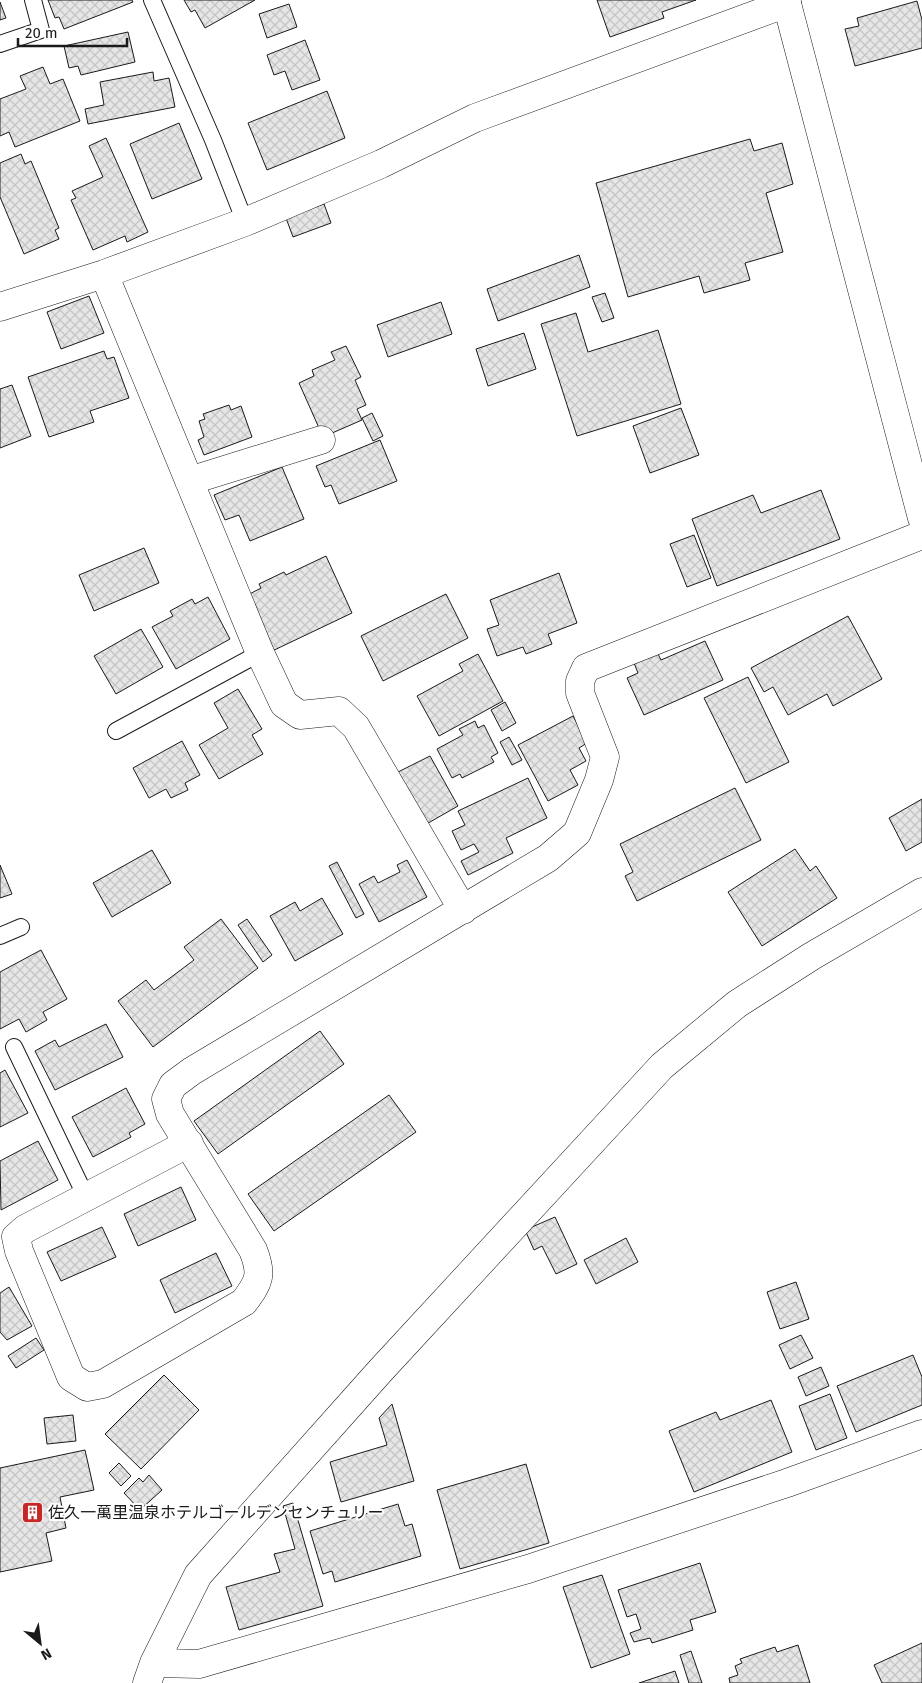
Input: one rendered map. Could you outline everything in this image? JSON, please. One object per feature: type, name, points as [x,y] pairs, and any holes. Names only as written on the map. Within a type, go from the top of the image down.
[{"type":"street","points":[[0,307],[104,274],[245,222],[381,164],[475,118],[787,1],[922,518]]},
{"type":"street","points":[[104,274],[260,653],[284,704],[300,716],[339,711],[356,727],[463,910]]},
{"type":"street","points":[[189,481],[321,440]]},
{"type":"street","points":[[189,1143],[25,1229],[16,1237],[19,1251],[71,1377],[87,1387],[103,1384],[244,1302],[258,1283],[258,1264],[253,1250],[189,1143],[170,1114],[166,1099],[173,1085],[192,1071],[548,858],[577,833],[605,757],[580,693],[580,681],[586,668],[922,535]]},
{"type":"street","points":[[151,1673],[198,1575],[374,1377],[662,1066],[736,1004],[812,956],[922,892]]},
{"type":"street","points":[[151,1673],[199,1664],[528,1569],[787,1483],[922,1434]]},
{"type":"lane","points":[[0,44],[41,30],[33,0]]},
{"type":"lane","points":[[152,0],[213,140],[245,222]]},
{"type":"lane","points":[[116,731],[260,653]]},
{"type":"lane","points":[[0,936],[21,927]]},
{"type":"lane","points":[[14,1047],[86,1197]]},
{"type":"building","points":[[48,0],[132,0],[133,2],[64,29],[59,17],[55,18]]},
{"type":"building","points":[[184,0],[255,0],[205,28],[195,10],[191,12]]},
{"type":"building","points":[[597,0],[696,0],[662,12],[664,18],[610,37]]},
{"type":"building","points":[[917,1],[922,20],[922,48],[855,66],[845,29],[859,26],[857,18]]},
{"type":"building","points":[[0,2],[6,18],[0,20]]},
{"type":"building","points":[[289,4],[297,27],[267,38],[259,14]]},
{"type":"building","points":[[128,32],[135,62],[81,75],[78,66],[69,68],[64,46]]},
{"type":"building","points":[[305,40],[320,80],[292,90],[285,71],[274,75],[267,55]]},
{"type":"building","points":[[43,67],[50,84],[63,79],[80,121],[15,147],[9,132],[0,136],[0,99],[26,89],[20,76]]},
{"type":"building","points":[[153,72],[154,81],[169,78],[175,107],[88,124],[85,109],[104,105],[100,82]]},
{"type":"building","points":[[327,91],[345,138],[267,170],[248,123]]},
{"type":"building","points":[[179,123],[202,179],[152,199],[130,144]]},
{"type":"building","points":[[106,138],[148,232],[127,242],[125,236],[93,250],[71,200],[76,198],[72,191],[103,177],[89,146]]},
{"type":"building","points":[[750,139],[754,151],[782,143],[793,184],[766,193],[783,252],[745,263],[750,280],[704,293],[699,276],[628,297],[596,183]]},
{"type":"building","points":[[21,154],[25,164],[31,161],[59,228],[55,230],[59,239],[24,254],[0,197],[0,163]]},
{"type":"building","points":[[324,204],[331,223],[293,237],[286,218]]},
{"type":"building","points":[[579,255],[590,287],[498,321],[487,289]]},
{"type":"building","points":[[605,293],[614,318],[602,322],[592,297]]},
{"type":"building","points":[[89,296],[104,333],[61,349],[47,312]]},
{"type":"building","points":[[441,302],[452,334],[388,357],[377,325]]},
{"type":"building","points":[[576,313],[588,352],[658,330],[681,404],[577,436],[541,324]]},
{"type":"building","points":[[524,333],[536,369],[488,386],[476,349]]},
{"type":"building","points":[[346,346],[361,377],[355,380],[366,405],[357,409],[362,420],[323,437],[299,383],[314,376],[312,370],[335,360],[331,352]]},
{"type":"building","points":[[104,351],[107,359],[114,357],[129,398],[90,411],[94,422],[49,437],[28,377]]},
{"type":"building","points":[[12,385],[31,436],[0,448],[0,389]]},
{"type":"building","points":[[229,405],[231,410],[241,406],[252,437],[204,455],[198,440],[204,437],[199,421],[205,419],[203,414]]},
{"type":"building","points":[[681,408],[699,455],[650,473],[633,426]]},
{"type":"building","points":[[372,413],[383,436],[373,441],[362,418]]},
{"type":"building","points":[[380,440],[397,481],[339,504],[331,485],[325,487],[316,466]]},
{"type":"building","points":[[282,467],[304,519],[250,541],[239,515],[225,520],[214,495]]},
{"type":"building","points":[[821,490],[840,539],[717,586],[692,519],[753,495],[761,513]]},
{"type":"building","points":[[694,535],[711,578],[687,587],[670,544]]},
{"type":"building","points":[[144,548],[159,583],[94,611],[79,575]]},
{"type":"building","points":[[326,556],[352,613],[268,653],[242,598],[261,588],[259,584],[284,572],[286,575]]},
{"type":"building","points":[[559,573],[577,623],[548,634],[552,644],[526,654],[523,647],[497,656],[487,629],[499,625],[490,600]]},
{"type":"building","points":[[446,594],[468,638],[383,681],[361,636]]},
{"type":"building","points":[[208,597],[230,639],[176,669],[152,627],[173,616],[170,611],[192,599],[195,604]]},
{"type":"building","points":[[848,616],[882,679],[833,706],[827,694],[788,715],[773,687],[764,692],[751,668]]},
{"type":"building","points":[[141,629],[163,667],[116,694],[94,656]]},
{"type":"building","points":[[705,641],[723,680],[644,715],[627,678],[638,673],[634,663],[657,652],[661,660]]},
{"type":"building","points":[[478,654],[503,701],[439,736],[417,696],[463,671],[459,664]]},
{"type":"building","points":[[748,677],[789,762],[746,783],[704,698]]},
{"type":"building","points":[[238,689],[262,729],[252,735],[263,754],[219,779],[199,745],[228,728],[214,703]]},
{"type":"building","points":[[505,702],[516,723],[502,731],[491,710]]},
{"type":"building","points":[[573,716],[587,743],[579,748],[586,761],[570,770],[578,785],[548,801],[518,745]]},
{"type":"building","points":[[475,721],[478,728],[484,725],[498,753],[491,757],[494,762],[462,778],[460,774],[452,778],[437,749],[463,735],[459,729]]},
{"type":"building","points":[[509,737],[522,760],[512,765],[500,742]]},
{"type":"building","points":[[182,741],[200,775],[185,783],[188,790],[171,798],[166,789],[149,798],[133,768]]},
{"type":"building","points":[[430,756],[458,806],[423,826],[394,774]]},
{"type":"building","points":[[528,778],[547,818],[506,838],[513,853],[468,875],[461,861],[479,852],[474,844],[461,850],[452,831],[465,825],[458,811]]},
{"type":"building","points":[[735,788],[761,840],[637,901],[625,876],[633,872],[620,844]]},
{"type":"building","points":[[922,799],[922,842],[906,851],[889,818]]},
{"type":"building","points":[[795,849],[810,871],[816,866],[837,898],[762,946],[728,892]]},
{"type":"building","points":[[152,850],[171,883],[112,917],[93,883]]},
{"type":"building","points":[[407,860],[427,897],[379,922],[359,884],[374,876],[378,883],[400,872],[397,865]]},
{"type":"building","points":[[337,862],[364,914],[356,918],[329,866]]},
{"type":"building","points":[[0,865],[12,894],[0,898]]},
{"type":"building","points":[[322,898],[343,934],[295,961],[270,916],[295,902],[300,911]]},
{"type":"building","points":[[221,919],[258,968],[153,1047],[118,1001],[146,980],[154,990],[194,960],[184,947]]},
{"type":"building","points":[[247,919],[272,955],[263,962],[238,925]]},
{"type":"building","points":[[41,950],[67,999],[43,1012],[47,1020],[26,1032],[19,1019],[0,1029],[0,972]]},
{"type":"building","points":[[106,1024],[123,1057],[55,1090],[35,1051],[55,1040],[59,1047]]},
{"type":"building","points":[[320,1031],[344,1064],[218,1154],[194,1121]]},
{"type":"building","points":[[5,1070],[28,1113],[0,1127],[0,1073]]},
{"type":"building","points":[[126,1088],[145,1124],[129,1133],[131,1137],[93,1157],[72,1117]]},
{"type":"building","points":[[389,1095],[416,1132],[274,1231],[248,1194]]},
{"type":"building","points":[[38,1141],[58,1180],[1,1210],[0,1161]]},
{"type":"building","points":[[181,1187],[196,1220],[138,1246],[124,1214]]},
{"type":"building","points":[[555,1217],[577,1264],[556,1274],[542,1246],[534,1250],[525,1230]]},
{"type":"building","points":[[102,1227],[116,1257],[61,1281],[47,1252]]},
{"type":"building","points":[[626,1238],[638,1262],[596,1284],[584,1260]]},
{"type":"building","points":[[216,1253],[232,1286],[175,1313],[160,1280]]},
{"type":"building","points":[[796,1282],[809,1319],[780,1329],[767,1292]]},
{"type":"building","points":[[9,1287],[32,1326],[7,1340],[0,1332],[0,1293]]},
{"type":"building","points":[[801,1335],[813,1358],[790,1369],[779,1345]]},
{"type":"building","points":[[36,1338],[44,1350],[16,1368],[8,1356]]},
{"type":"building","points":[[913,1355],[922,1377],[922,1405],[856,1432],[837,1386]]},
{"type":"building","points":[[821,1367],[829,1386],[806,1396],[798,1377]]},
{"type":"building","points":[[164,1375],[199,1410],[141,1469],[105,1434]]},
{"type":"building","points":[[830,1394],[847,1438],[816,1450],[799,1406]]},
{"type":"building","points":[[771,1400],[792,1452],[694,1492],[669,1431],[716,1412],[720,1420]]},
{"type":"building","points":[[392,1404],[414,1481],[341,1502],[330,1462],[387,1445],[379,1418]]},
{"type":"building","points":[[73,1415],[76,1441],[47,1444],[44,1418]]},
{"type":"building","name":"佐久一萬里温泉ホテルゴールデンセンチュリー","points":[[85,1450],[94,1490],[60,1497],[66,1528],[46,1533],[52,1561],[0,1572],[0,1468]]},
{"type":"building","points":[[119,1463],[131,1476],[121,1486],[109,1473]]},
{"type":"building","points":[[526,1464],[549,1543],[460,1569],[437,1490]]},
{"type":"building","points":[[149,1475],[162,1490],[140,1510],[124,1493],[139,1478],[143,1482]]},
{"type":"building","points":[[293,1503],[323,1606],[239,1630],[226,1587],[280,1572],[274,1554],[295,1549],[283,1506]]},
{"type":"building","points":[[398,1504],[405,1526],[412,1524],[421,1556],[335,1582],[332,1571],[323,1574],[310,1531]]},
{"type":"building","points":[[700,1563],[716,1612],[690,1620],[693,1630],[652,1643],[650,1638],[634,1642],[630,1633],[641,1629],[636,1614],[627,1617],[618,1590]]},
{"type":"building","points":[[602,1575],[630,1654],[591,1668],[563,1587]]},
{"type":"building","points":[[922,1643],[922,1683],[882,1683],[874,1665]]},
{"type":"building","points":[[798,1645],[810,1683],[730,1683],[729,1678],[738,1675],[735,1666],[742,1663],[740,1659],[775,1647],[777,1652]]},
{"type":"building","points":[[691,1651],[702,1683],[689,1683],[680,1655]]},
{"type":"building","points":[[675,1671],[679,1683],[639,1683]]},
{"type":"place","name":"佐久一萬里温泉ホテルゴールデンセンチュリー","points":[[32,1512]]}]
